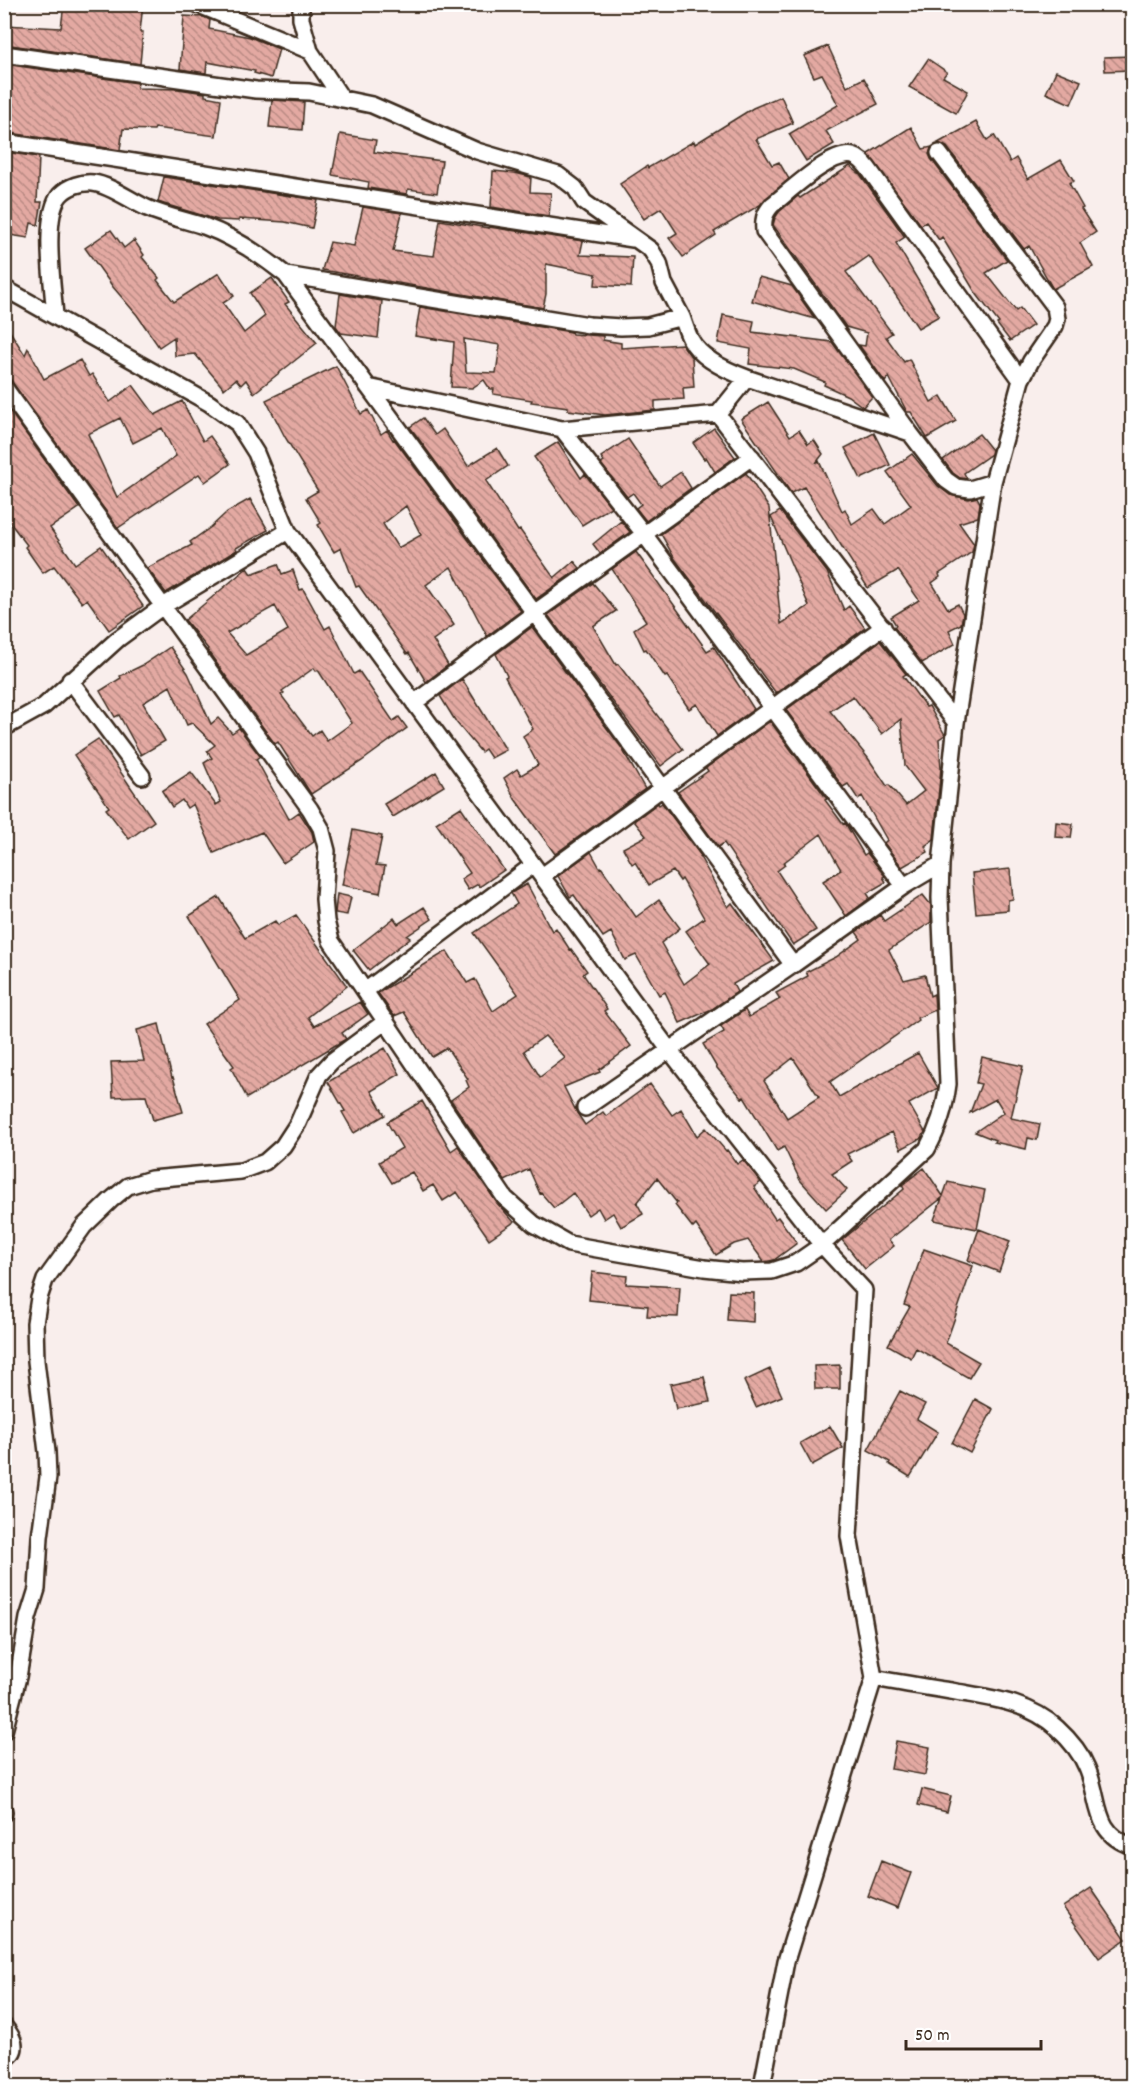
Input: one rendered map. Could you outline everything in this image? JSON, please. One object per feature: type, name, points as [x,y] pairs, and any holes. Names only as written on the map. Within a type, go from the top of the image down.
[{"type":"street","points":[[196,4],[309,51]]},
{"type":"street","points":[[301,4],[309,51],[342,99]]},
{"type":"street","points":[[4,54],[256,90],[309,92],[372,105],[477,151],[558,175],[575,188],[584,202],[639,239],[651,250],[659,263],[664,283],[692,342],[725,369],[910,433]]},
{"type":"street","points":[[4,142],[639,239]]},
{"type":"street","points":[[4,387],[310,809],[321,828],[327,851],[324,899],[331,941],[505,1198],[534,1224],[569,1244],[704,1268],[741,1272],[772,1271],[796,1263],[822,1245],[927,1149],[938,1129],[945,1108],[948,1084],[940,898],[941,864],[957,723],[993,482],[1021,380],[1057,320],[1055,307],[939,153]]},
{"type":"street","points":[[993,482],[970,489],[956,487],[946,480],[764,231],[763,221],[766,212],[832,160],[852,156],[861,160],[1021,380]]},
{"type":"street","points":[[55,316],[50,236],[52,213],[59,195],[69,187],[80,184],[94,183],[151,210],[204,226],[240,243],[265,258],[286,275],[793,965]]},
{"type":"street","points":[[286,275],[589,325],[648,326],[682,317]]},
{"type":"street","points":[[4,288],[209,402],[237,423],[256,453],[288,531],[670,1051],[822,1245],[864,1290],[849,1536],[874,1678],[786,1961],[762,2086]]},
{"type":"street","points":[[368,387],[562,429],[718,414],[747,378]]},
{"type":"street","points":[[718,414],[957,723]]},
{"type":"street","points":[[562,429],[644,534],[904,886]]},
{"type":"street","points":[[414,703],[534,613],[752,457]]},
{"type":"street","points":[[4,728],[44,706],[70,680],[118,639],[163,606],[288,531]]},
{"type":"street","points":[[365,991],[537,870],[662,787],[883,627]]},
{"type":"street","points":[[70,680],[142,776]]},
{"type":"street","points":[[585,1108],[904,886],[941,864]]},
{"type":"street","points":[[4,1731],[18,1677],[28,1618],[37,1589],[40,1538],[48,1477],[36,1360],[35,1323],[45,1280],[84,1226],[128,1186],[151,1179],[241,1171],[265,1162],[283,1146],[298,1123],[319,1075],[332,1061],[386,1021]]},
{"type":"street","points":[[874,1678],[1005,1701],[1043,1717],[1057,1728],[1088,1768],[1098,1813],[1107,1830],[1132,1846]]},
{"type":"street","points":[[4,2026],[14,2040],[15,2048],[13,2054],[4,2059]]},
{"type":"building","points":[[64,4],[143,4],[140,64],[4,44],[4,25],[61,28]]},
{"type":"building","points":[[184,16],[204,17],[210,20],[209,29],[250,37],[279,49],[271,78],[254,73],[255,71],[207,62],[206,73],[180,69]]},
{"type":"building","points":[[828,46],[847,87],[864,78],[878,104],[826,131],[834,144],[806,161],[789,134],[838,105],[822,74],[814,77],[804,56]]},
{"type":"building","points":[[1132,56],[1132,70],[1105,71],[1104,57]]},
{"type":"building","points":[[928,59],[947,72],[943,77],[968,91],[956,113],[909,87]]},
{"type":"building","points":[[4,64],[138,83],[137,88],[178,89],[205,93],[205,96],[221,99],[216,136],[155,128],[154,130],[123,129],[120,150],[4,132]]},
{"type":"building","points":[[1056,71],[1081,81],[1071,104],[1046,93]]},
{"type":"building","points":[[781,96],[793,123],[756,139],[772,165],[779,162],[789,179],[760,205],[714,232],[716,235],[683,257],[669,238],[677,233],[661,208],[644,219],[620,184],[647,166],[648,168],[694,141],[695,144],[753,108]]},
{"type":"building","points":[[272,100],[304,102],[302,130],[269,127]]},
{"type":"building","points":[[976,122],[987,140],[994,135],[1010,162],[1016,158],[1028,179],[1061,160],[1074,181],[1069,183],[1083,208],[1081,209],[1096,232],[1080,243],[1093,267],[1053,289],[1029,246],[1024,249],[947,147],[938,143]]},
{"type":"building","points":[[911,127],[923,149],[932,147],[929,154],[931,159],[1007,260],[986,273],[1016,311],[1020,308],[1033,325],[1010,341],[975,292],[942,237],[939,240],[926,222],[921,225],[868,154]]},
{"type":"building","points":[[340,134],[376,140],[374,152],[442,161],[437,193],[408,189],[407,194],[368,188],[369,182],[332,175]]},
{"type":"building","points":[[4,152],[39,157],[37,202],[42,202],[38,225],[31,223],[28,238],[4,234]]},
{"type":"building","points":[[850,166],[860,174],[905,237],[896,243],[939,316],[918,328],[869,256],[846,272],[892,333],[886,337],[904,362],[909,359],[931,402],[941,396],[956,421],[927,438],[911,412],[907,412],[889,377],[885,382],[859,345],[865,346],[867,333],[846,327],[773,225],[779,212],[798,196],[800,198]]},
{"type":"building","points":[[493,171],[531,177],[530,192],[551,193],[549,216],[491,207]]},
{"type":"building","points":[[164,177],[318,200],[312,228],[285,222],[218,220],[158,202]]},
{"type":"building","points":[[363,207],[402,213],[393,251],[434,256],[440,220],[583,241],[580,255],[633,257],[631,287],[595,285],[596,274],[546,264],[546,294],[543,308],[322,270],[330,242],[354,246]]},
{"type":"building","points":[[111,230],[124,248],[134,240],[144,255],[142,257],[174,302],[219,273],[234,296],[223,303],[244,333],[265,316],[250,293],[272,278],[289,302],[285,304],[317,343],[254,393],[246,380],[241,385],[236,379],[224,389],[195,354],[175,356],[174,337],[159,347],[85,248]]},
{"type":"building","points":[[759,277],[792,286],[815,319],[752,301]]},
{"type":"building","points":[[340,294],[382,301],[378,338],[341,333],[336,326]]},
{"type":"building","points":[[420,307],[572,334],[603,336],[603,340],[621,343],[621,348],[682,344],[692,358],[694,387],[683,388],[684,399],[655,401],[655,410],[605,415],[568,410],[568,407],[493,394],[494,389],[490,389],[484,380],[472,388],[451,387],[454,342],[415,336]],"holes":[[[464,339],[500,345],[496,373],[466,372]]]},
{"type":"building","points":[[723,315],[754,321],[752,332],[832,342],[872,397],[863,407],[848,396],[824,385],[825,382],[794,369],[749,364],[751,349],[718,343]]},
{"type":"building","points":[[4,322],[25,355],[28,348],[44,379],[80,360],[89,376],[92,374],[110,402],[133,385],[155,415],[182,401],[203,441],[210,436],[230,464],[205,482],[199,474],[118,528],[12,382],[4,367]],"holes":[[[120,418],[133,443],[162,428],[176,456],[117,497],[88,434]]]},
{"type":"building","points":[[336,366],[361,414],[368,410],[381,434],[387,430],[521,611],[487,636],[451,567],[426,585],[454,625],[433,640],[448,665],[426,682],[409,653],[407,654],[359,586],[356,587],[341,548],[334,552],[318,525],[321,523],[306,498],[318,491],[285,437],[266,400]],"holes":[[[406,506],[421,535],[398,548],[383,524]]]},
{"type":"building","points":[[768,402],[790,436],[799,430],[808,444],[814,440],[823,454],[816,463],[819,461],[842,511],[845,509],[852,524],[874,509],[885,524],[911,505],[887,472],[912,454],[938,486],[950,495],[969,499],[977,497],[980,503],[978,517],[959,523],[974,544],[972,552],[939,574],[940,577],[932,583],[948,609],[958,604],[963,614],[961,624],[949,630],[955,644],[922,663],[894,627],[896,625],[891,617],[919,600],[898,570],[868,588],[804,487],[791,493],[741,419]]},
{"type":"building","points":[[9,410],[79,508],[50,528],[75,564],[101,546],[143,606],[109,630],[87,599],[82,603],[54,566],[43,573],[25,547],[27,545],[4,515],[4,413]]},
{"type":"building","points":[[423,418],[435,435],[443,429],[468,466],[497,448],[508,466],[486,481],[518,531],[520,530],[554,578],[574,561],[580,568],[536,599],[410,427]]},
{"type":"building","points":[[714,428],[735,457],[715,472],[706,457],[704,459],[693,443]]},
{"type":"building","points":[[874,433],[890,465],[861,479],[845,448]]},
{"type":"building","points":[[979,434],[992,450],[991,454],[964,473],[967,479],[960,478],[943,460]]},
{"type":"building","points":[[628,439],[660,486],[681,472],[691,488],[646,521],[636,508],[641,504],[633,493],[627,497],[601,464],[604,462],[601,457]]},
{"type":"building","points":[[558,442],[581,478],[585,474],[611,507],[582,525],[534,457]]},
{"type":"building","points":[[746,473],[769,508],[781,624],[809,606],[771,517],[780,511],[827,572],[844,610],[849,606],[865,628],[776,693],[675,559],[661,534]]},
{"type":"building","points":[[250,499],[268,530],[166,593],[147,568],[192,545],[190,542],[227,512]]},
{"type":"building","points":[[621,521],[630,532],[601,553],[599,552],[593,544]]},
{"type":"building","points":[[636,552],[707,651],[714,647],[754,709],[717,736],[697,704],[689,709],[667,676],[665,677],[646,649],[644,650],[634,629],[646,621],[612,569]]},
{"type":"building","points":[[278,564],[282,574],[293,570],[300,590],[303,589],[325,629],[330,626],[354,674],[359,671],[393,721],[399,717],[407,728],[311,794],[278,742],[275,744],[185,620],[247,568],[251,574]],"holes":[[[275,606],[288,630],[246,655],[227,633]],[[314,668],[318,670],[352,723],[327,741],[320,730],[312,736],[281,695],[284,693],[282,691]]]},
{"type":"building","points":[[593,583],[616,611],[593,626],[616,665],[618,664],[683,749],[661,766],[548,615]]},
{"type":"building","points":[[532,627],[621,747],[645,789],[555,854],[515,799],[504,778],[517,769],[521,775],[538,765],[523,736],[533,729],[505,677],[507,676],[496,654]]},
{"type":"building","points":[[880,641],[906,674],[903,676],[926,707],[929,706],[945,735],[939,739],[941,768],[934,839],[925,846],[928,852],[902,867],[884,843],[887,840],[862,796],[858,799],[848,784],[843,787],[786,710]],"holes":[[[853,696],[882,734],[901,719],[905,766],[924,791],[906,805],[889,785],[887,786],[868,758],[830,711]]]},
{"type":"building","points":[[170,647],[188,673],[211,724],[218,718],[232,733],[239,728],[260,756],[256,759],[289,819],[299,812],[312,832],[314,842],[283,863],[262,832],[214,853],[193,804],[187,808],[182,800],[172,807],[162,791],[191,772],[216,805],[221,802],[204,763],[212,758],[207,751],[215,745],[192,723],[187,725],[170,686],[143,703],[165,741],[141,755],[119,715],[115,717],[100,691],[121,678],[120,676],[143,665]]},
{"type":"building","points":[[462,679],[506,750],[491,758],[485,749],[481,752],[456,722],[440,696]]},
{"type":"building","points":[[770,721],[827,799],[825,800],[843,824],[845,823],[864,855],[867,853],[885,876],[883,877],[886,882],[867,893],[870,898],[846,916],[823,881],[841,870],[821,834],[783,863],[785,865],[777,871],[816,930],[793,945],[724,843],[718,847],[678,792],[708,771],[706,768]]},
{"type":"building","points":[[98,739],[154,821],[129,839],[106,809],[109,807],[74,755]]},
{"type":"building","points":[[436,772],[444,786],[393,817],[384,804]]},
{"type":"building","points":[[658,803],[659,805],[662,803],[701,856],[728,907],[732,903],[774,961],[733,984],[737,992],[712,1009],[680,1023],[665,992],[659,995],[636,955],[625,960],[611,932],[603,937],[574,895],[570,897],[558,876],[591,852],[636,917],[659,900],[680,928],[661,943],[684,984],[710,964],[686,931],[704,918],[682,879],[680,881],[673,871],[649,885],[635,862],[632,864],[623,848],[646,836],[634,821]]},
{"type":"building","points":[[461,807],[504,870],[479,887],[478,884],[468,890],[461,879],[470,873],[436,823]]},
{"type":"building","points":[[1056,822],[1073,824],[1071,838],[1055,837]]},
{"type":"building","points":[[353,830],[382,836],[376,865],[385,866],[380,893],[342,885]]},
{"type":"building","points":[[1010,869],[1013,899],[1008,900],[1008,910],[976,913],[972,873]]},
{"type":"building","points":[[527,884],[552,931],[556,928],[587,971],[583,974],[607,1009],[604,1011],[631,1046],[599,1070],[600,1072],[564,1087],[585,1125],[603,1112],[606,1116],[650,1084],[672,1115],[681,1109],[697,1136],[706,1128],[737,1164],[743,1160],[761,1182],[754,1187],[775,1219],[778,1217],[797,1243],[774,1260],[764,1262],[748,1240],[734,1244],[716,1255],[696,1225],[693,1228],[657,1178],[637,1203],[643,1214],[621,1227],[613,1213],[604,1219],[598,1208],[588,1215],[573,1193],[554,1208],[540,1194],[529,1169],[505,1181],[451,1100],[469,1087],[466,1080],[468,1079],[447,1048],[432,1057],[404,1012],[394,1016],[378,993],[447,951],[467,983],[475,979],[493,1011],[518,994],[474,933],[517,904],[511,893]],"holes":[[[545,1036],[565,1058],[540,1077],[524,1051]]]},
{"type":"building","points":[[337,894],[351,897],[347,915],[335,913]]},
{"type":"building","points":[[923,895],[931,905],[931,922],[889,950],[904,980],[925,975],[930,996],[934,994],[935,1010],[917,1018],[918,1020],[830,1082],[839,1097],[918,1053],[938,1088],[909,1104],[925,1132],[922,1138],[901,1149],[892,1132],[847,1154],[852,1161],[832,1174],[847,1190],[826,1209],[800,1180],[784,1147],[777,1151],[744,1097],[742,1098],[717,1068],[703,1044],[724,1032],[721,1026],[745,1010],[749,1017],[780,999],[776,993],[808,976],[806,972],[836,957],[861,939],[856,932],[880,915],[884,921]],"holes":[[[793,1058],[819,1097],[787,1118],[764,1081]]]},
{"type":"building","points":[[219,897],[245,938],[275,921],[278,925],[296,915],[347,986],[308,1017],[314,1026],[360,1002],[368,1014],[342,1033],[346,1039],[247,1098],[231,1068],[234,1066],[204,1024],[240,1000],[189,916]]},
{"type":"building","points":[[424,907],[432,919],[407,936],[410,938],[369,970],[353,950],[394,918],[398,924]]},
{"type":"building","points":[[159,1024],[183,1112],[153,1120],[146,1096],[113,1097],[111,1062],[144,1061],[137,1030]]},
{"type":"building","points":[[385,1048],[400,1074],[371,1091],[385,1115],[354,1133],[342,1112],[345,1111],[328,1082]]},
{"type":"building","points":[[982,1057],[1023,1066],[1011,1118],[1040,1124],[1037,1140],[1028,1138],[1026,1149],[994,1142],[995,1140],[975,1132],[1004,1112],[996,1099],[970,1113],[981,1084],[976,1083]]},
{"type":"building","points":[[422,1101],[451,1151],[458,1146],[497,1203],[514,1222],[489,1239],[457,1192],[443,1201],[433,1185],[423,1191],[412,1172],[392,1183],[379,1162],[402,1148],[387,1122]]},
{"type":"building","points":[[924,1168],[943,1196],[948,1182],[985,1190],[977,1229],[934,1220],[942,1198],[889,1240],[894,1246],[865,1269],[842,1240],[904,1189],[902,1185]]},
{"type":"building","points":[[979,1229],[1010,1241],[999,1272],[968,1260]]},
{"type":"building","points":[[924,1249],[973,1266],[946,1343],[979,1362],[969,1378],[916,1348],[911,1358],[888,1345],[910,1307],[904,1305]]},
{"type":"building","points":[[592,1272],[627,1276],[626,1284],[680,1287],[678,1317],[647,1316],[648,1306],[589,1300]]},
{"type":"building","points":[[729,1292],[754,1293],[753,1322],[727,1320]]},
{"type":"building","points":[[840,1365],[840,1389],[815,1389],[814,1366]]},
{"type":"building","points":[[770,1369],[782,1396],[756,1407],[744,1381]]},
{"type":"building","points":[[704,1377],[710,1402],[676,1409],[670,1384]]},
{"type":"building","points":[[900,1391],[925,1404],[917,1419],[938,1432],[910,1477],[889,1464],[890,1462],[868,1450]]},
{"type":"building","points":[[975,1399],[993,1409],[970,1453],[952,1443]]},
{"type":"building","points":[[830,1426],[843,1448],[812,1465],[800,1443]]},
{"type":"building","points":[[896,1741],[930,1747],[925,1775],[891,1769]]},
{"type":"building","points":[[922,1789],[951,1796],[947,1812],[918,1805]]},
{"type":"building","points":[[881,1861],[911,1873],[898,1908],[868,1896]]},
{"type":"building","points":[[1091,1888],[1126,1939],[1099,1958],[1063,1907]]}]
